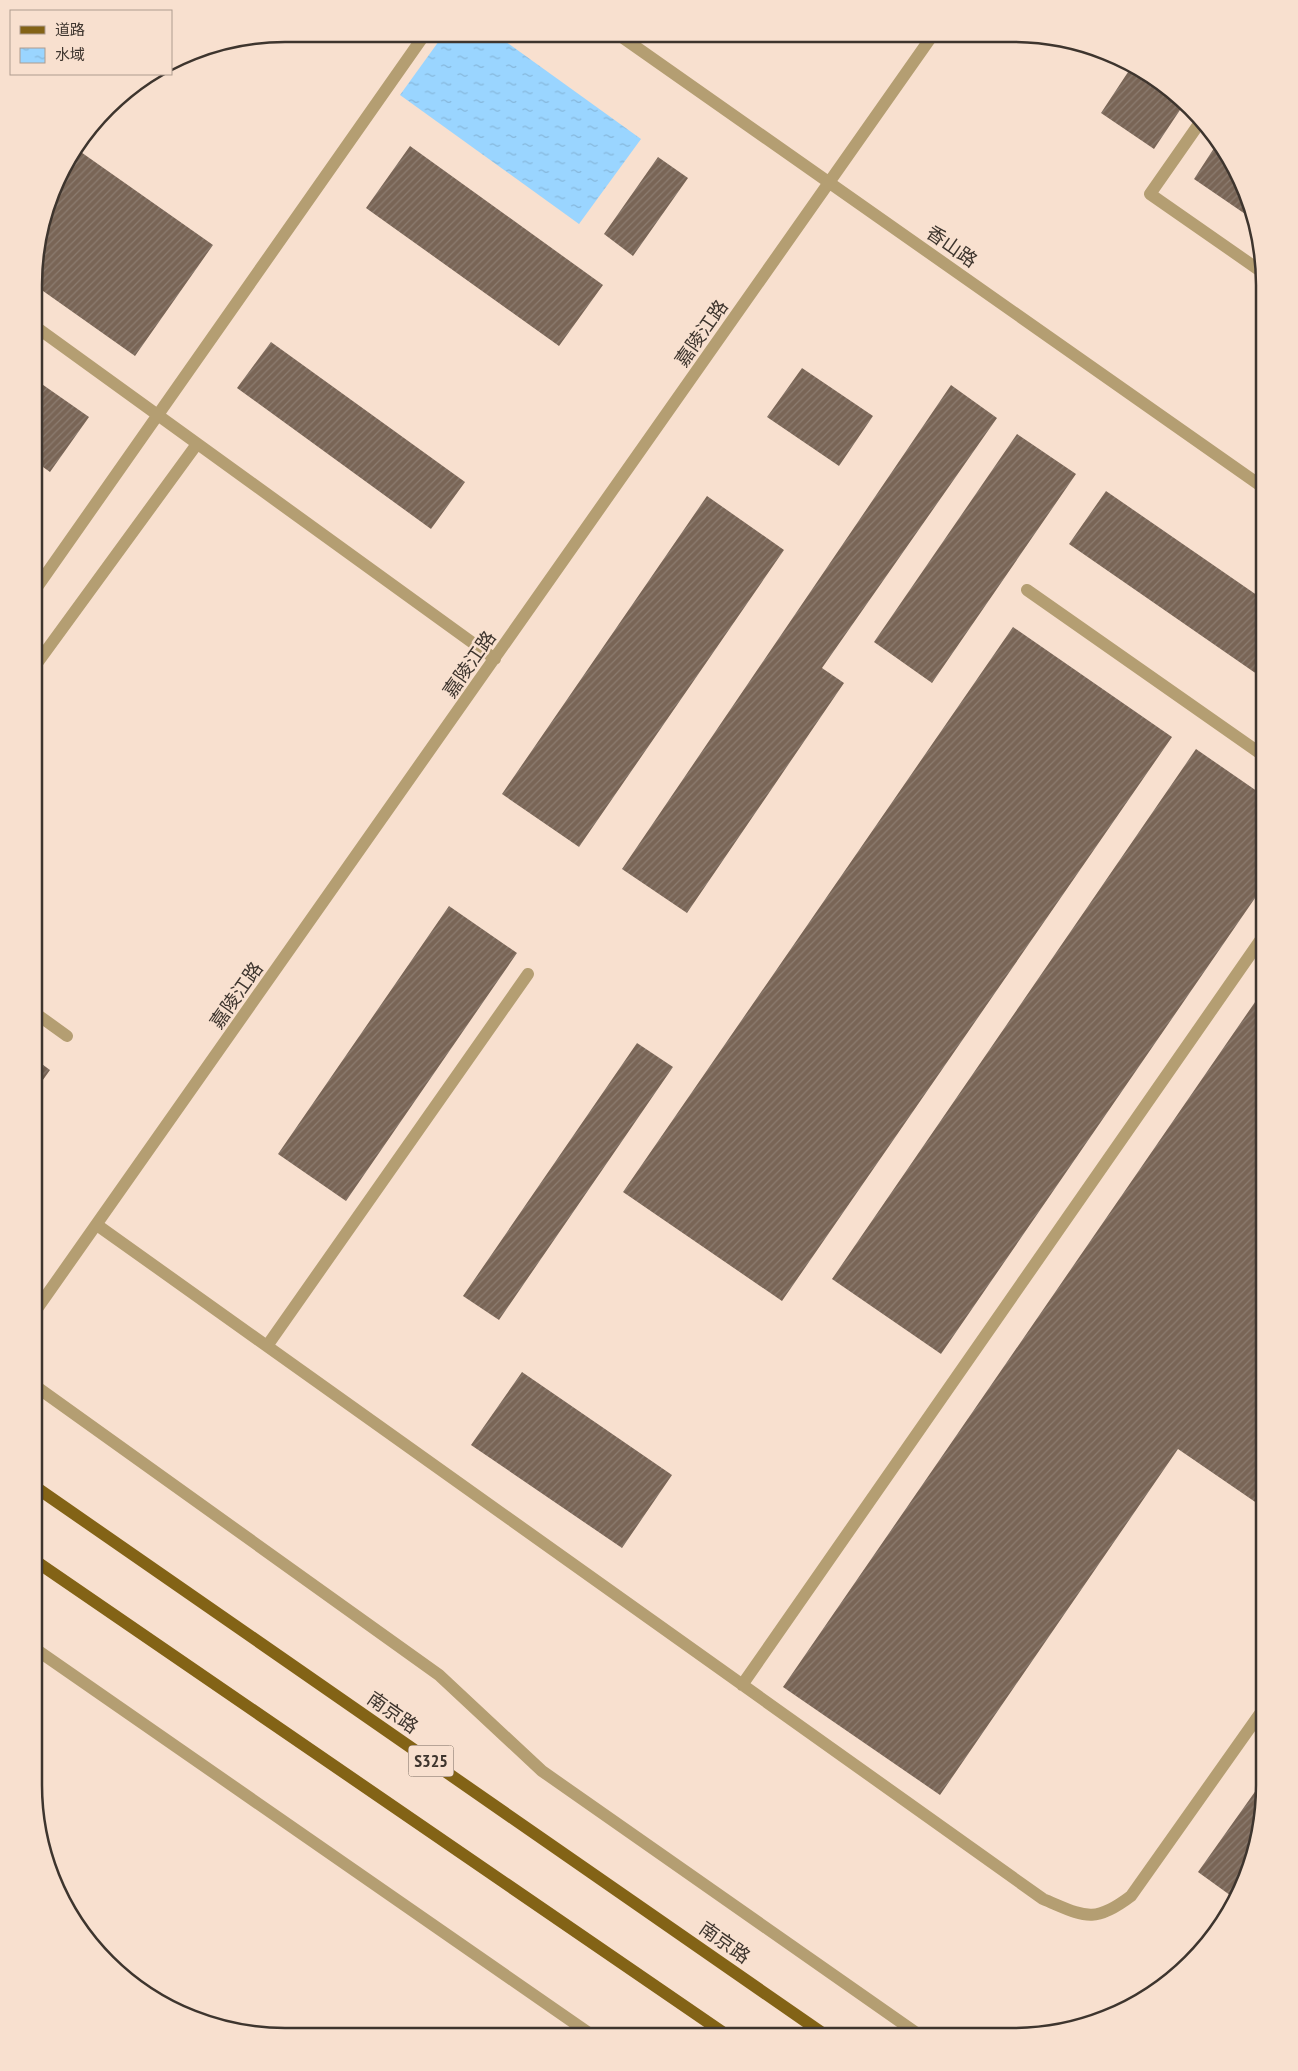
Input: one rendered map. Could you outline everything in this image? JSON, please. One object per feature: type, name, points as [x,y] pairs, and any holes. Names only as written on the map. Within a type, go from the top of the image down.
[{"type":"main road","name":"南京路","points":[[42,1492],[815,2028]]},
{"type":"main road","points":[[42,1565],[716,2028]]},
{"type":"street","points":[[42,580],[159,416],[419,42]]},
{"type":"street","name":"香山路","points":[[629,42],[1256,482]]},
{"type":"street","name":"嘉陵江路","points":[[42,1302],[928,42]]},
{"type":"street","points":[[1197,127],[1150,194],[1255,267]]},
{"type":"street","points":[[42,331],[495,659]]},
{"type":"street","points":[[42,656],[197,444]]},
{"type":"street","points":[[1027,590],[1256,750]]},
{"type":"street","points":[[742,1685],[1256,946]]},
{"type":"street","points":[[267,1346],[528,974]]},
{"type":"street","points":[[42,1018],[67,1036]]},
{"type":"street","points":[[97,1225],[1043,1899],[1085,1916],[1112,1911],[1131,1896],[1256,1719]]},
{"type":"street","points":[[42,1391],[439,1675],[542,1771],[909,2028]]},
{"type":"street","points":[[42,1654],[581,2028]]},
{"type":"water","points":[[438,42],[506,42],[641,139],[579,224],[400,95]]},
{"type":"building","points":[[1128,72],[1148,83],[1180,110],[1154,149],[1101,113]]},
{"type":"building","points":[[410,146],[603,285],[559,346],[366,208]]},
{"type":"building","points":[[1214,148],[1237,192],[1245,214],[1194,179]]},
{"type":"building","points":[[82,153],[213,245],[135,356],[42,290],[47,238],[55,207]]},
{"type":"building","points":[[658,157],[688,178],[633,256],[604,234]]},
{"type":"building","points":[[271,342],[465,482],[431,529],[237,388]]},
{"type":"building","points":[[802,368],[873,416],[839,466],[767,417]]},
{"type":"building","points":[[42,384],[89,417],[50,472],[42,466]]},
{"type":"building","points":[[951,385],[997,418],[822,668],[844,683],[687,913],[622,869]]},
{"type":"building","points":[[1017,434],[1076,474],[932,683],[874,642]]},
{"type":"building","points":[[1106,491],[1256,594],[1256,673],[1069,544]]},
{"type":"building","points":[[707,496],[784,550],[579,847],[502,794]]},
{"type":"building","points":[[1013,627],[1172,737],[782,1301],[623,1192]]},
{"type":"building","points":[[1196,749],[1256,790],[1256,897],[941,1354],[832,1279]]},
{"type":"building","points":[[449,906],[517,953],[346,1201],[278,1154]]},
{"type":"building","points":[[1256,1001],[1256,1503],[1178,1449],[940,1795],[783,1687]]},
{"type":"building","points":[[637,1043],[673,1067],[499,1320],[463,1296]]},
{"type":"building","points":[[42,1064],[50,1070],[42,1081]]},
{"type":"building","points":[[522,1372],[672,1475],[622,1548],[471,1445]]},
{"type":"building","points":[[1256,1791],[1251,1833],[1247,1849],[1243,1864],[1229,1895],[1198,1872]]}]
